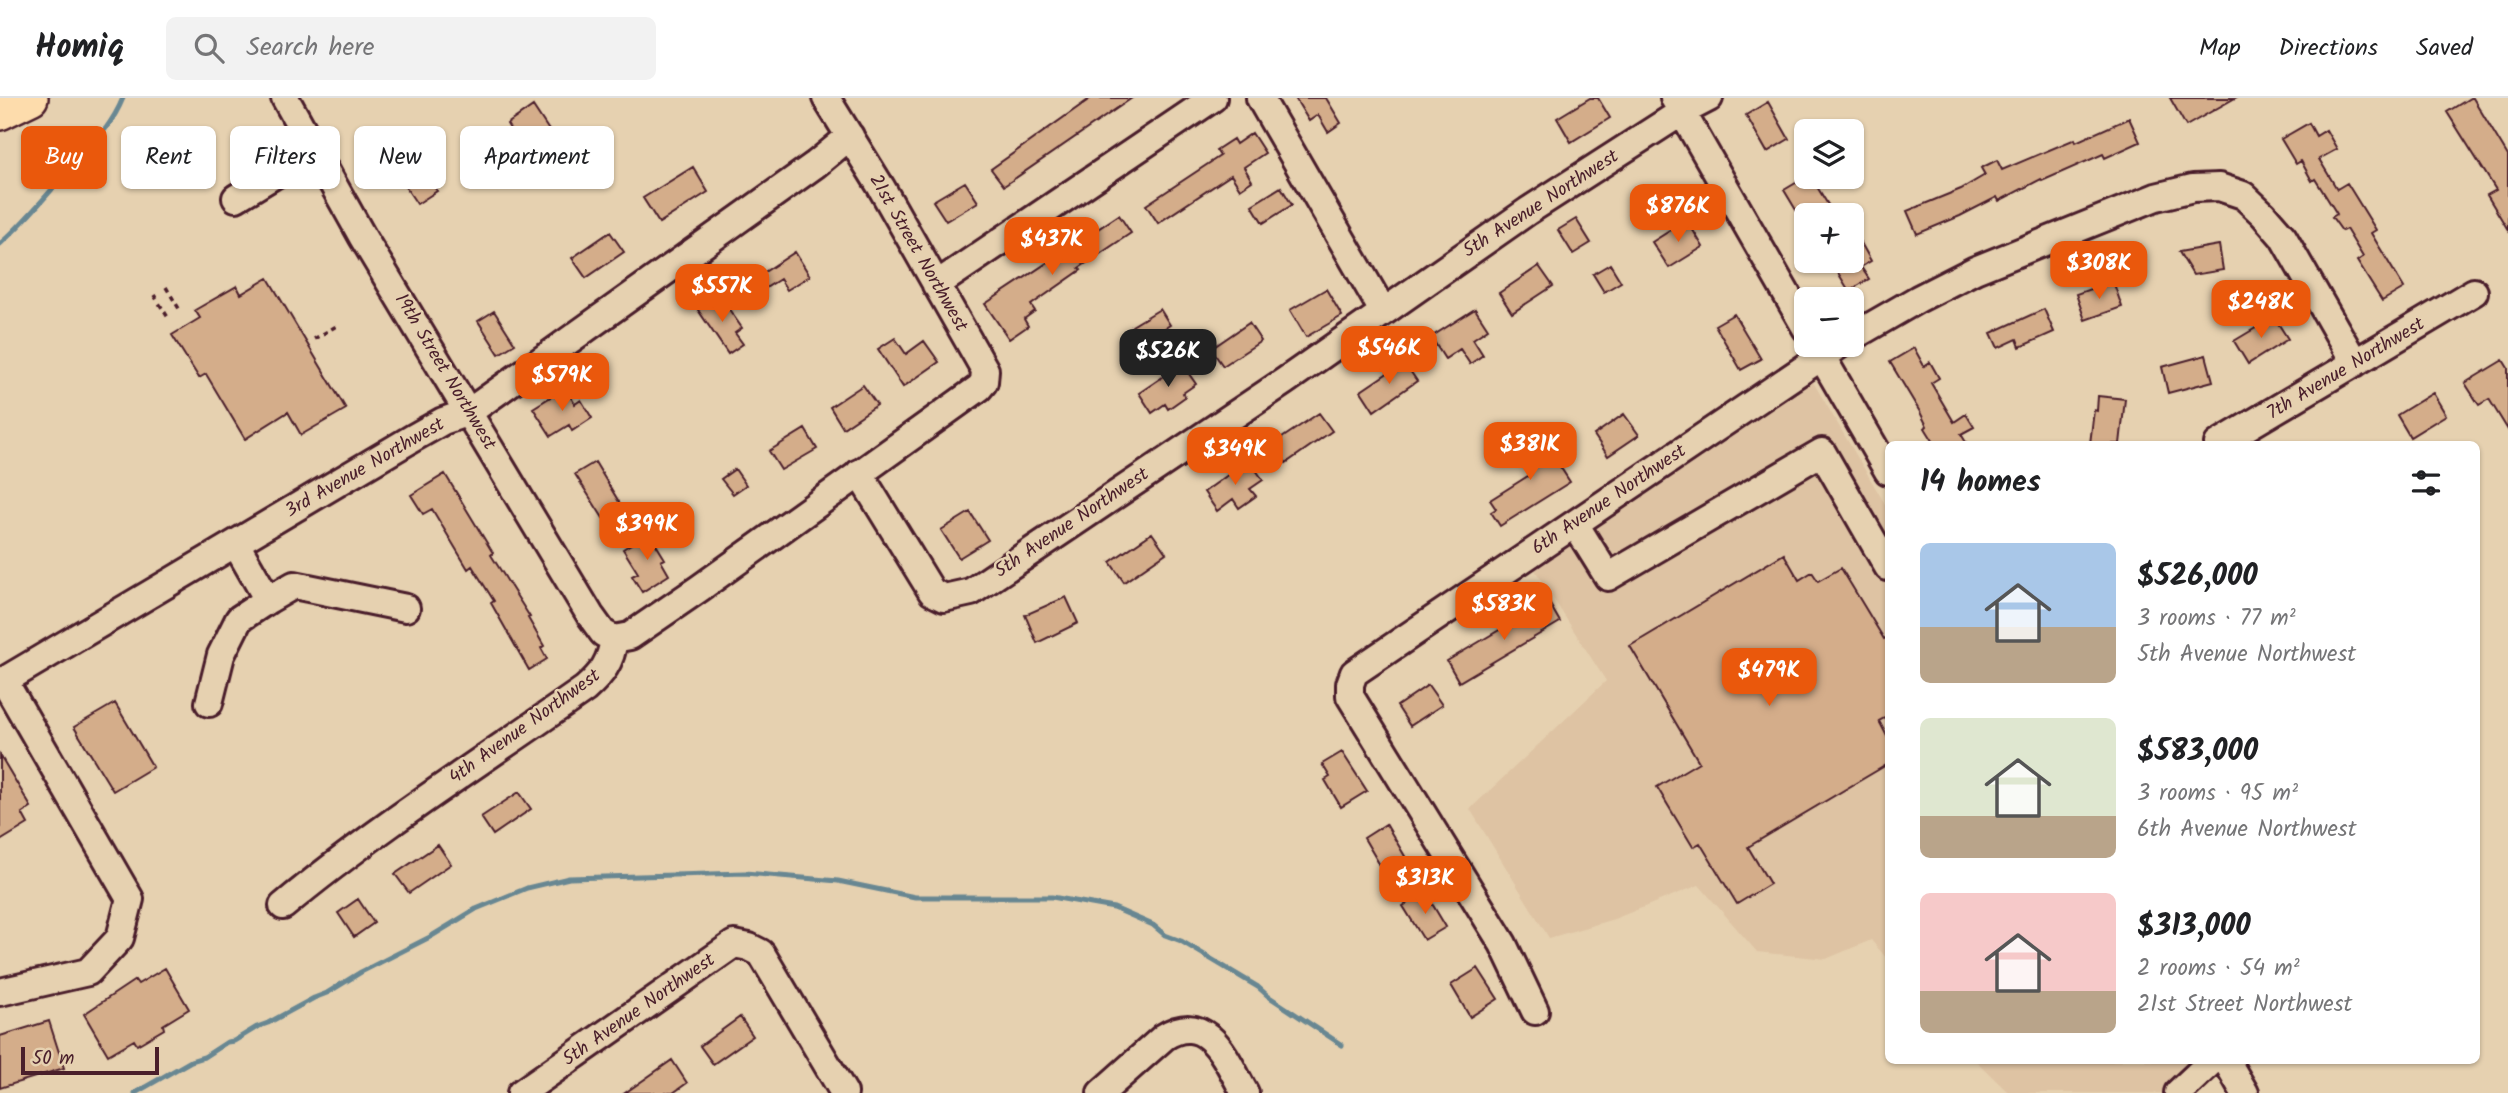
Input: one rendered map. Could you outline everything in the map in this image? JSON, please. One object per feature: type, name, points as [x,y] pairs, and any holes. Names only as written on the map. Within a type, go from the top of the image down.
[{"type":"main road","points":[[0,113],[31,98]]},
{"type":"street","name":"19th Street Northwest","points":[[285,98],[301,126]]},
{"type":"street","points":[[826,98],[850,136]]},
{"type":"street","points":[[936,285],[1213,98]]},
{"type":"street","points":[[1260,98],[1383,311]]},
{"type":"street","name":"5th Avenue Northwest","points":[[859,473],[932,592],[944,598],[971,592],[1285,381],[1678,105],[1709,98]]},
{"type":"street","points":[[1678,105],[1794,307]]},
{"type":"street","name":"21st Street Northwest","points":[[850,136],[985,370],[984,382],[979,388],[859,473]]},
{"type":"street","name":"3rd Avenue Northwest","points":[[2,682],[443,421],[469,412],[805,172],[850,136]]},
{"type":"street","points":[[1864,330],[1975,270],[2156,197],[2193,188],[2219,187],[2243,195],[2283,237],[2355,363]]},
{"type":"street","points":[[236,198],[251,189]]},
{"type":"street","name":"19th Street Northwest","points":[[336,189],[590,615],[603,632],[614,639]]},
{"type":"street","name":"7th Avenue Northwest","points":[[2223,441],[2474,292]]},
{"type":"street","name":"6th Avenue Northwest","points":[[1535,1011],[1503,944],[1350,696],[1354,673],[1575,524],[1812,357]]},
{"type":"street","points":[[1830,357],[1885,465]]},
{"type":"street","points":[[1575,524],[1608,577],[1822,452],[1885,563]]},
{"type":"street","points":[[614,639],[630,636],[859,473]]},
{"type":"street","points":[[236,544],[268,600]]},
{"type":"street","points":[[209,703],[221,655],[239,619],[294,585],[406,608]]},
{"type":"street","name":"4th Avenue Northwest","points":[[283,906],[336,863],[585,689],[606,668],[614,639]]},
{"type":"street","points":[[0,992],[88,972],[120,938],[130,899],[2,682]]},
{"type":"street","name":"5th Avenue Northwest","points":[[521,1093],[734,944],[761,953],[844,1093]]},
{"type":"street","points":[[1101,1093],[1164,1037],[1180,1029],[1198,1030],[1211,1038],[1245,1093]]},
{"type":"street","points":[[2179,1093],[2209,1064]]},
{"type":"street","points":[[2228,1064],[2245,1093]]},
{"type":"path","points":[[166,288],[181,312]]},
{"type":"path","points":[[154,295],[169,319]]},
{"type":"path","points":[[314,339],[338,325]]},
{"type":"shaded area","points":[[1813,382],[1885,504],[1885,956],[1871,940],[1826,959],[1757,952],[1699,885],[1614,919],[1549,938],[1470,809],[1606,681],[1535,570]]},
{"type":"shaded area","points":[[1979,1064],[2196,1064],[2165,1093],[2009,1093]]},
{"type":"building","points":[[1091,98],[1132,98],[1004,186],[991,169]]},
{"type":"building","points":[[1295,98],[1326,98],[1341,123],[1328,132],[1318,115],[1309,121]]},
{"type":"building","points":[[1590,98],[1598,98],[1610,118],[1571,142],[1557,118]]},
{"type":"building","points":[[2170,98],[2235,98],[2186,126]]},
{"type":"building","points":[[2473,98],[2508,156],[2508,230],[2487,195],[2496,190],[2447,112]]},
{"type":"building","points":[[1768,102],[1789,139],[1767,152],[1746,115]]},
{"type":"building","points":[[533,106],[546,126],[508,126],[507,124]]},
{"type":"building","points":[[2129,118],[2140,142],[2105,158],[2103,154],[2042,181],[2041,179],[1999,201],[1997,197],[1917,234],[1907,211],[1961,189],[1985,175],[1981,168],[1997,160],[2002,170],[2075,139],[2076,142]]},
{"type":"building","points":[[2309,123],[2316,136],[2326,130],[2337,149],[2319,159],[2337,189],[2347,183],[2376,230],[2371,233],[2404,288],[2382,301],[2357,261],[2363,257],[2346,229],[2342,231],[2332,217],[2337,214],[2315,179],[2312,181],[2301,161],[2296,164],[2281,139]]},
{"type":"building","points":[[1252,133],[1265,153],[1244,167],[1252,181],[1240,189],[1231,175],[1158,223],[1146,205],[1220,156],[1216,150],[1233,139],[1236,144]]},
{"type":"building","points":[[693,167],[708,192],[659,223],[643,198]]},
{"type":"building","points":[[965,182],[978,202],[946,221],[933,201]]},
{"type":"building","points":[[1794,184],[1794,189],[1818,189],[1827,203],[1794,203],[1794,207],[1784,190]]},
{"type":"building","points":[[1281,187],[1292,205],[1263,223],[1252,205]]},
{"type":"building","points":[[407,189],[436,189],[437,191],[417,204]]},
{"type":"building","points":[[1119,215],[1131,233],[1031,305],[1035,311],[1024,319],[1028,326],[1009,339],[985,304]]},
{"type":"building","points":[[1576,219],[1591,243],[1573,254],[1558,230]]},
{"type":"building","points":[[1687,220],[1703,247],[1669,268],[1652,242]]},
{"type":"building","points":[[610,232],[624,252],[586,278],[572,258]]},
{"type":"building","points":[[2219,245],[2223,270],[2193,275],[2179,252]]},
{"type":"building","points":[[1864,248],[1871,261],[1864,265]]},
{"type":"building","points":[[795,252],[810,276],[787,290],[780,279],[764,289],[757,277]]},
{"type":"building","points":[[1610,264],[1621,282],[1604,292],[1593,274]]},
{"type":"building","points":[[1539,266],[1553,286],[1512,313],[1499,293]]},
{"type":"building","points":[[1864,272],[1869,279],[1856,287],[1847,287],[1838,273]]},
{"type":"building","points":[[268,278],[346,409],[301,435],[288,412],[245,439],[206,374],[199,378],[172,335],[200,318],[195,310],[237,286],[241,294]]},
{"type":"building","points":[[2113,281],[2122,307],[2085,320],[2076,294]]},
{"type":"building","points":[[1326,289],[1342,316],[1306,337],[1290,310]]},
{"type":"building","points":[[719,295],[742,328],[735,333],[743,344],[728,354],[698,310]]},
{"type":"building","points":[[1160,309],[1170,325],[1142,342],[1132,326]]},
{"type":"building","points":[[1475,309],[1488,329],[1473,339],[1483,355],[1470,364],[1460,349],[1445,359],[1431,337]]},
{"type":"building","points":[[2044,309],[2054,332],[2020,347],[2017,339],[1998,348],[1991,333]]},
{"type":"building","points":[[494,311],[515,344],[499,354],[478,321]]},
{"type":"building","points":[[1734,314],[1761,359],[1741,370],[1715,325]]},
{"type":"building","points":[[2274,317],[2288,339],[2248,364],[2234,341]]},
{"type":"building","points":[[1249,323],[1261,341],[1223,366],[1211,349]]},
{"type":"building","points":[[895,338],[906,354],[924,341],[939,362],[903,387],[878,349]]},
{"type":"building","points":[[1914,348],[1924,366],[1930,362],[1939,378],[1931,383],[1954,422],[1966,414],[1974,427],[1961,434],[1965,441],[1933,441],[1920,412],[1890,362]]},
{"type":"building","points":[[2206,355],[2213,381],[2168,393],[2162,367]]},
{"type":"building","points":[[2503,360],[2508,368],[2508,430],[2489,399],[2479,405],[2465,383]]},
{"type":"building","points":[[1404,362],[1417,381],[1374,411],[1361,391]]},
{"type":"building","points":[[1182,364],[1196,384],[1183,393],[1185,397],[1168,409],[1165,404],[1152,413],[1139,393]]},
{"type":"building","points":[[863,385],[877,405],[843,428],[830,407]]},
{"type":"building","points":[[565,388],[575,404],[581,400],[592,418],[572,431],[569,425],[551,436],[533,408]]},
{"type":"building","points":[[2433,393],[2446,415],[2410,437],[2397,415]]},
{"type":"building","points":[[2098,396],[2125,399],[2120,441],[2090,441],[2094,410],[2097,411]]},
{"type":"building","points":[[1319,413],[1332,431],[1286,463],[1273,444]]},
{"type":"building","points":[[1624,414],[1639,435],[1608,456],[1594,435]]},
{"type":"building","points":[[805,429],[817,449],[781,470],[769,451]]},
{"type":"building","points":[[1539,434],[1570,482],[1500,526],[1491,512],[1496,509],[1490,500],[1531,474],[1515,450]]},
{"type":"building","points":[[1249,460],[1263,480],[1250,489],[1256,496],[1239,508],[1233,499],[1217,511],[1204,492]]},
{"type":"building","points":[[595,462],[622,507],[603,518],[575,474]]},
{"type":"building","points":[[735,469],[746,485],[733,494],[721,479]]},
{"type":"building","points":[[445,474],[530,617],[528,618],[544,646],[541,648],[547,659],[529,670],[491,603],[494,601],[472,566],[468,569],[432,509],[423,514],[411,495]]},
{"type":"building","points":[[677,504],[688,523],[659,541],[647,522]]},
{"type":"building","points":[[970,512],[988,540],[959,558],[941,530]]},
{"type":"building","points":[[649,533],[665,559],[661,561],[669,575],[642,592],[632,576],[638,573],[623,549]]},
{"type":"building","points":[[1152,533],[1166,553],[1124,582],[1110,562]]},
{"type":"building","points":[[1784,554],[1799,580],[1812,572],[1818,581],[1841,568],[1885,638],[1885,718],[1879,721],[1885,732],[1885,766],[1748,847],[1770,884],[1737,904],[1700,843],[1693,847],[1657,787],[1699,762],[1630,646]]},
{"type":"building","points":[[1066,597],[1078,623],[1037,643],[1025,615]]},
{"type":"building","points":[[1548,601],[1560,622],[1459,682],[1447,661]]},
{"type":"building","points":[[1428,685],[1442,705],[1410,726],[1397,706]]},
{"type":"building","points":[[115,703],[153,767],[113,791],[74,727]]},
{"type":"building","points":[[1342,752],[1367,791],[1341,807],[1325,780],[1330,777],[1322,764]]},
{"type":"building","points":[[0,755],[31,807],[22,813],[28,824],[0,841]]},
{"type":"building","points":[[519,792],[531,809],[493,835],[481,817]]},
{"type":"building","points":[[1386,824],[1406,858],[1384,872],[1364,838]]},
{"type":"building","points":[[438,845],[451,864],[409,893],[395,874]]},
{"type":"building","points":[[1425,892],[1446,927],[1424,940],[1403,906]]},
{"type":"building","points":[[358,899],[374,923],[354,937],[338,913]]},
{"type":"building","points":[[165,968],[189,1009],[163,1025],[164,1029],[137,1045],[134,1040],[108,1055],[84,1014],[135,980],[138,984]]},
{"type":"building","points":[[1478,968],[1498,999],[1470,1017],[1451,985]]},
{"type":"building","points":[[740,1017],[753,1036],[713,1064],[700,1046]]},
{"type":"building","points":[[49,1021],[64,1068],[0,1088],[0,1036]]},
{"type":"building","points":[[672,1060],[687,1083],[673,1093],[625,1093]]},
{"type":"waterway","points":[[0,244],[98,138],[112,120],[123,98]]},
{"type":"waterway","points":[[135,1093],[227,1042],[234,1041],[327,993],[476,909],[527,888],[569,878],[745,873],[838,881],[915,897],[1052,897],[1114,908],[1153,925],[1165,935],[1181,941],[1258,987],[1342,1045]]}]
